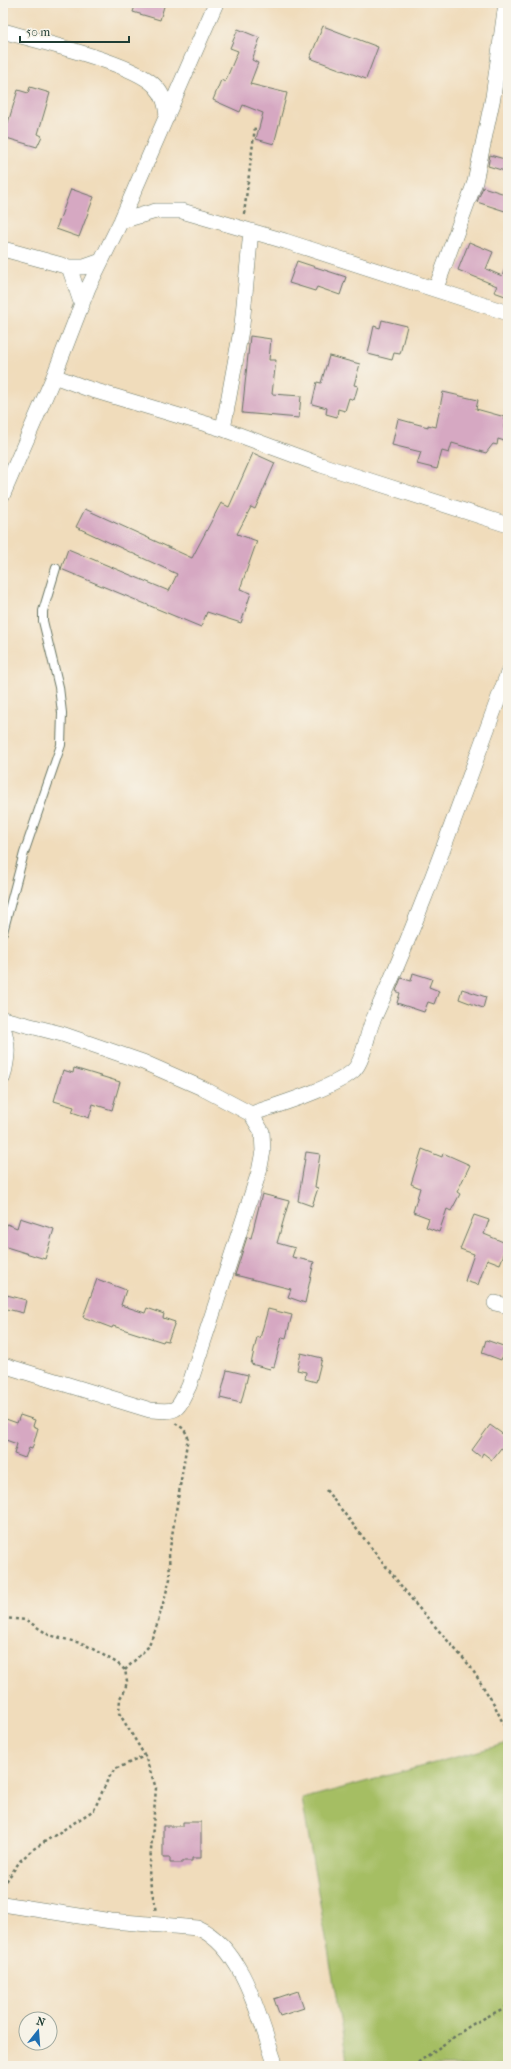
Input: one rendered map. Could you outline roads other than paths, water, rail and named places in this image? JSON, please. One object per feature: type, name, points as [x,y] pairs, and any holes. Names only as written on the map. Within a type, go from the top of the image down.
[{"type":"street","points":[[3,494],[54,376],[101,261],[121,221],[216,3]]},
{"type":"street","points":[[436,288],[475,182],[493,97],[506,3]]},
{"type":"street","points":[[3,31],[129,69],[155,86],[165,100],[167,117]]},
{"type":"street","points":[[121,221],[156,211],[176,210],[436,288],[508,313]]},
{"type":"street","points":[[223,429],[242,325],[246,230]]},
{"type":"street","points":[[3,249],[69,267],[84,267],[101,261]]},
{"type":"street","points":[[69,267],[82,305]]},
{"type":"street","points":[[54,376],[86,388],[223,429],[321,465],[508,525]]},
{"type":"street","points":[[251,1114],[295,1099],[335,1082],[354,1070],[456,816],[508,673]]},
{"type":"street","points":[[3,1019],[62,1034],[143,1062],[202,1088],[251,1114],[262,1132],[263,1151],[259,1172],[232,1257],[186,1393],[179,1406],[170,1412],[154,1410],[3,1365]]},
{"type":"street","points":[[3,1026],[8,1042],[8,1059],[3,1077]]},
{"type":"street","points":[[3,1904],[111,1920],[198,1928],[205,1931],[213,1937],[234,1961],[246,1982],[276,2066]]},
{"type":"lane","points":[[3,932],[24,853],[61,745],[62,713],[59,687],[43,621],[43,610],[56,568]]}]
